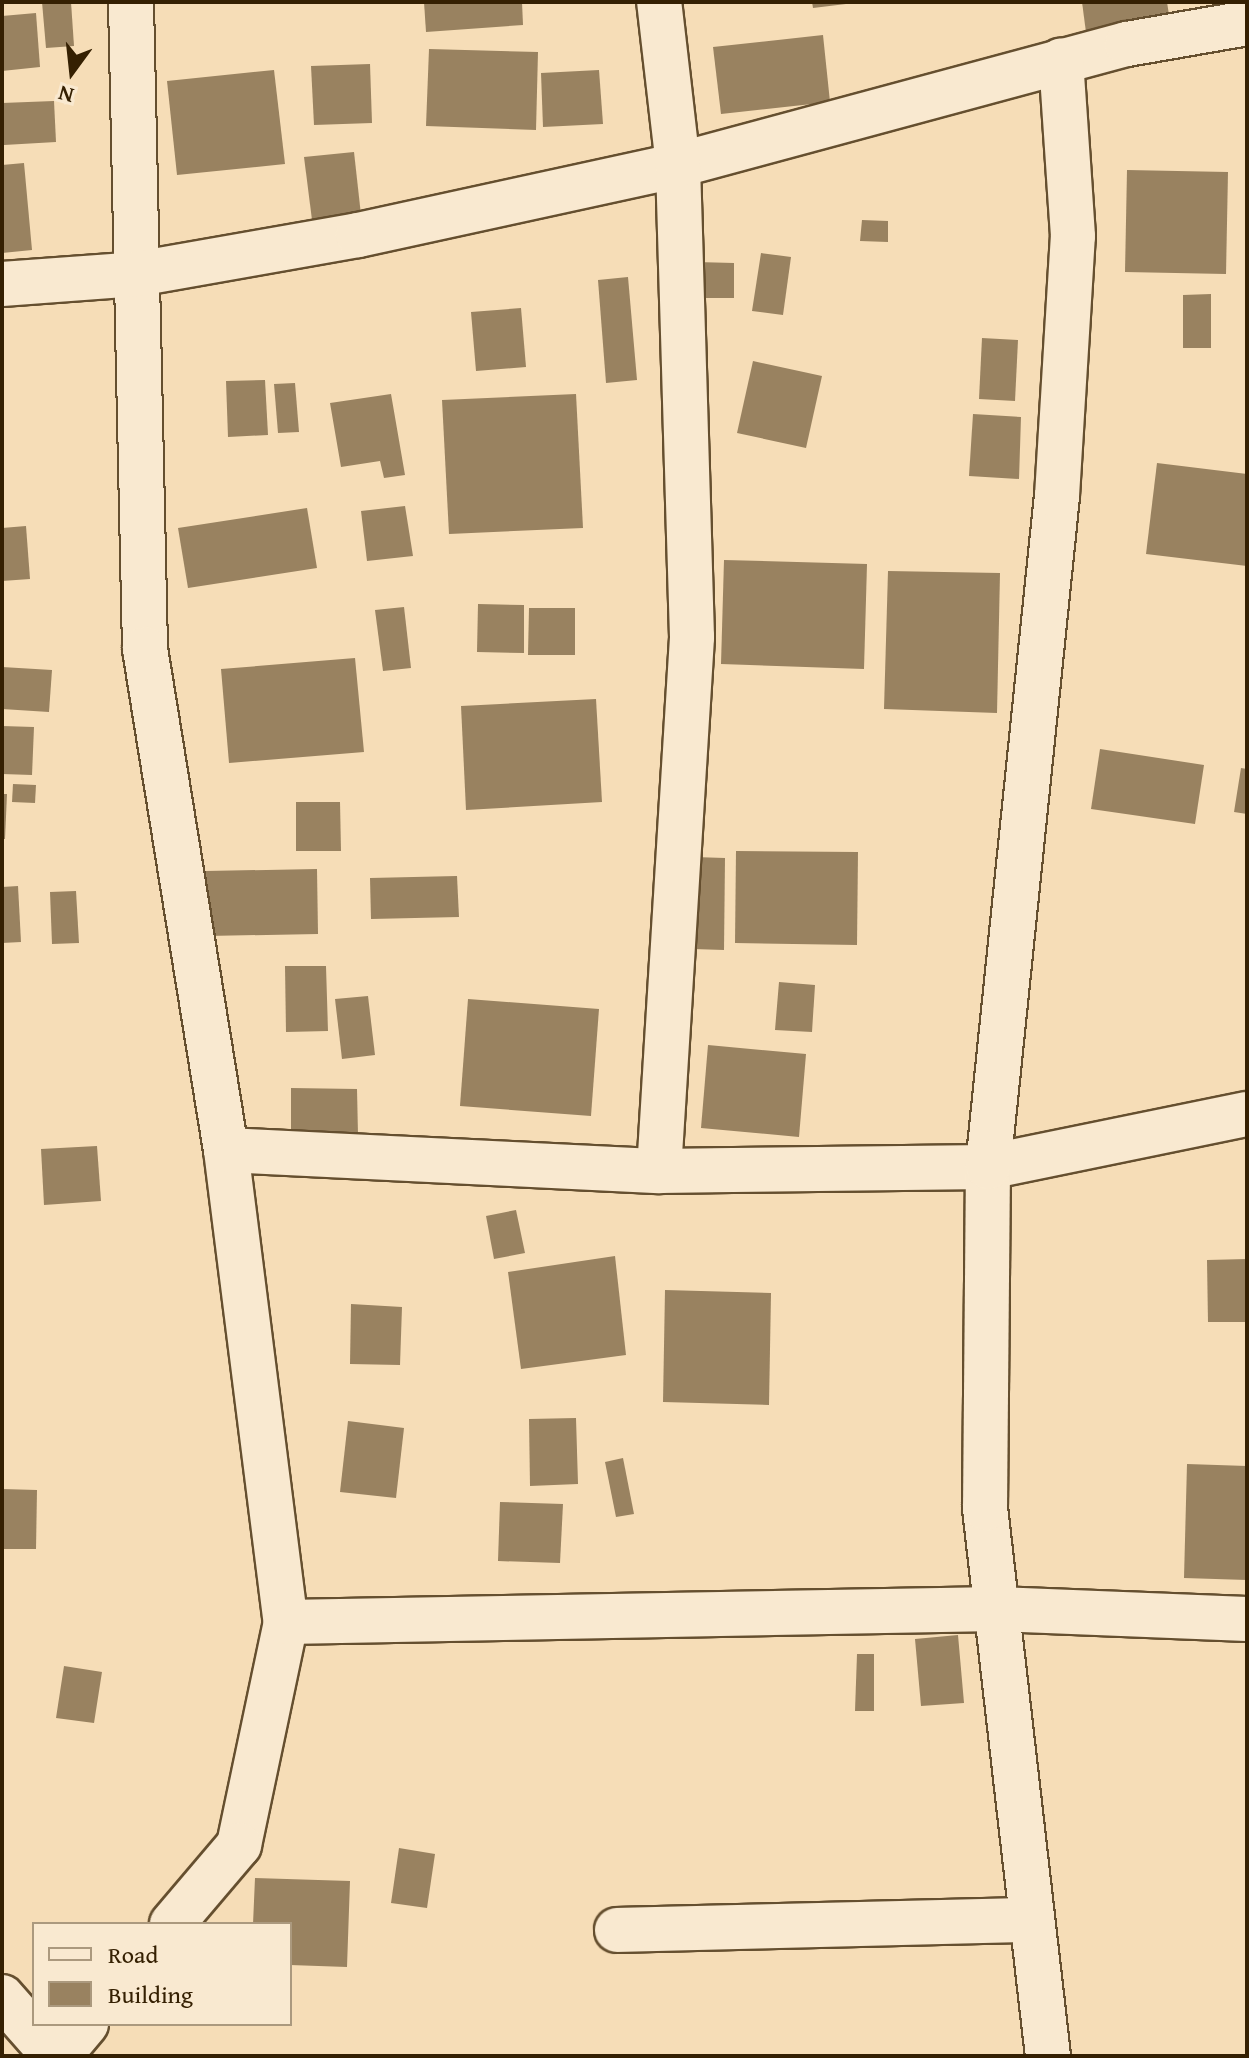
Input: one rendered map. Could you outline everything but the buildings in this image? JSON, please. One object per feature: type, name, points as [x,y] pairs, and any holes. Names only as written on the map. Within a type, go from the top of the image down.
[{"type":"street","points":[[131,2],[145,649],[226,1150],[286,1622],[239,1845],[174,1922]]},
{"type":"street","points":[[659,2],[678,165],[692,637],[659,1171]]},
{"type":"street","points":[[2,284],[137,274],[678,165],[1061,60],[1247,23]]},
{"type":"street","points":[[1048,2056],[985,1508],[988,1167],[1057,496],[1073,236],[1061,60]]},
{"type":"street","points":[[226,1150],[659,1171],[988,1167],[1247,1114]]},
{"type":"street","points":[[286,1622],[997,1609],[1247,1619]]},
{"type":"street","points":[[617,1930],[1032,1920]]},
{"type":"street","points":[[2,1997],[56,2056],[84,2026]]}]
